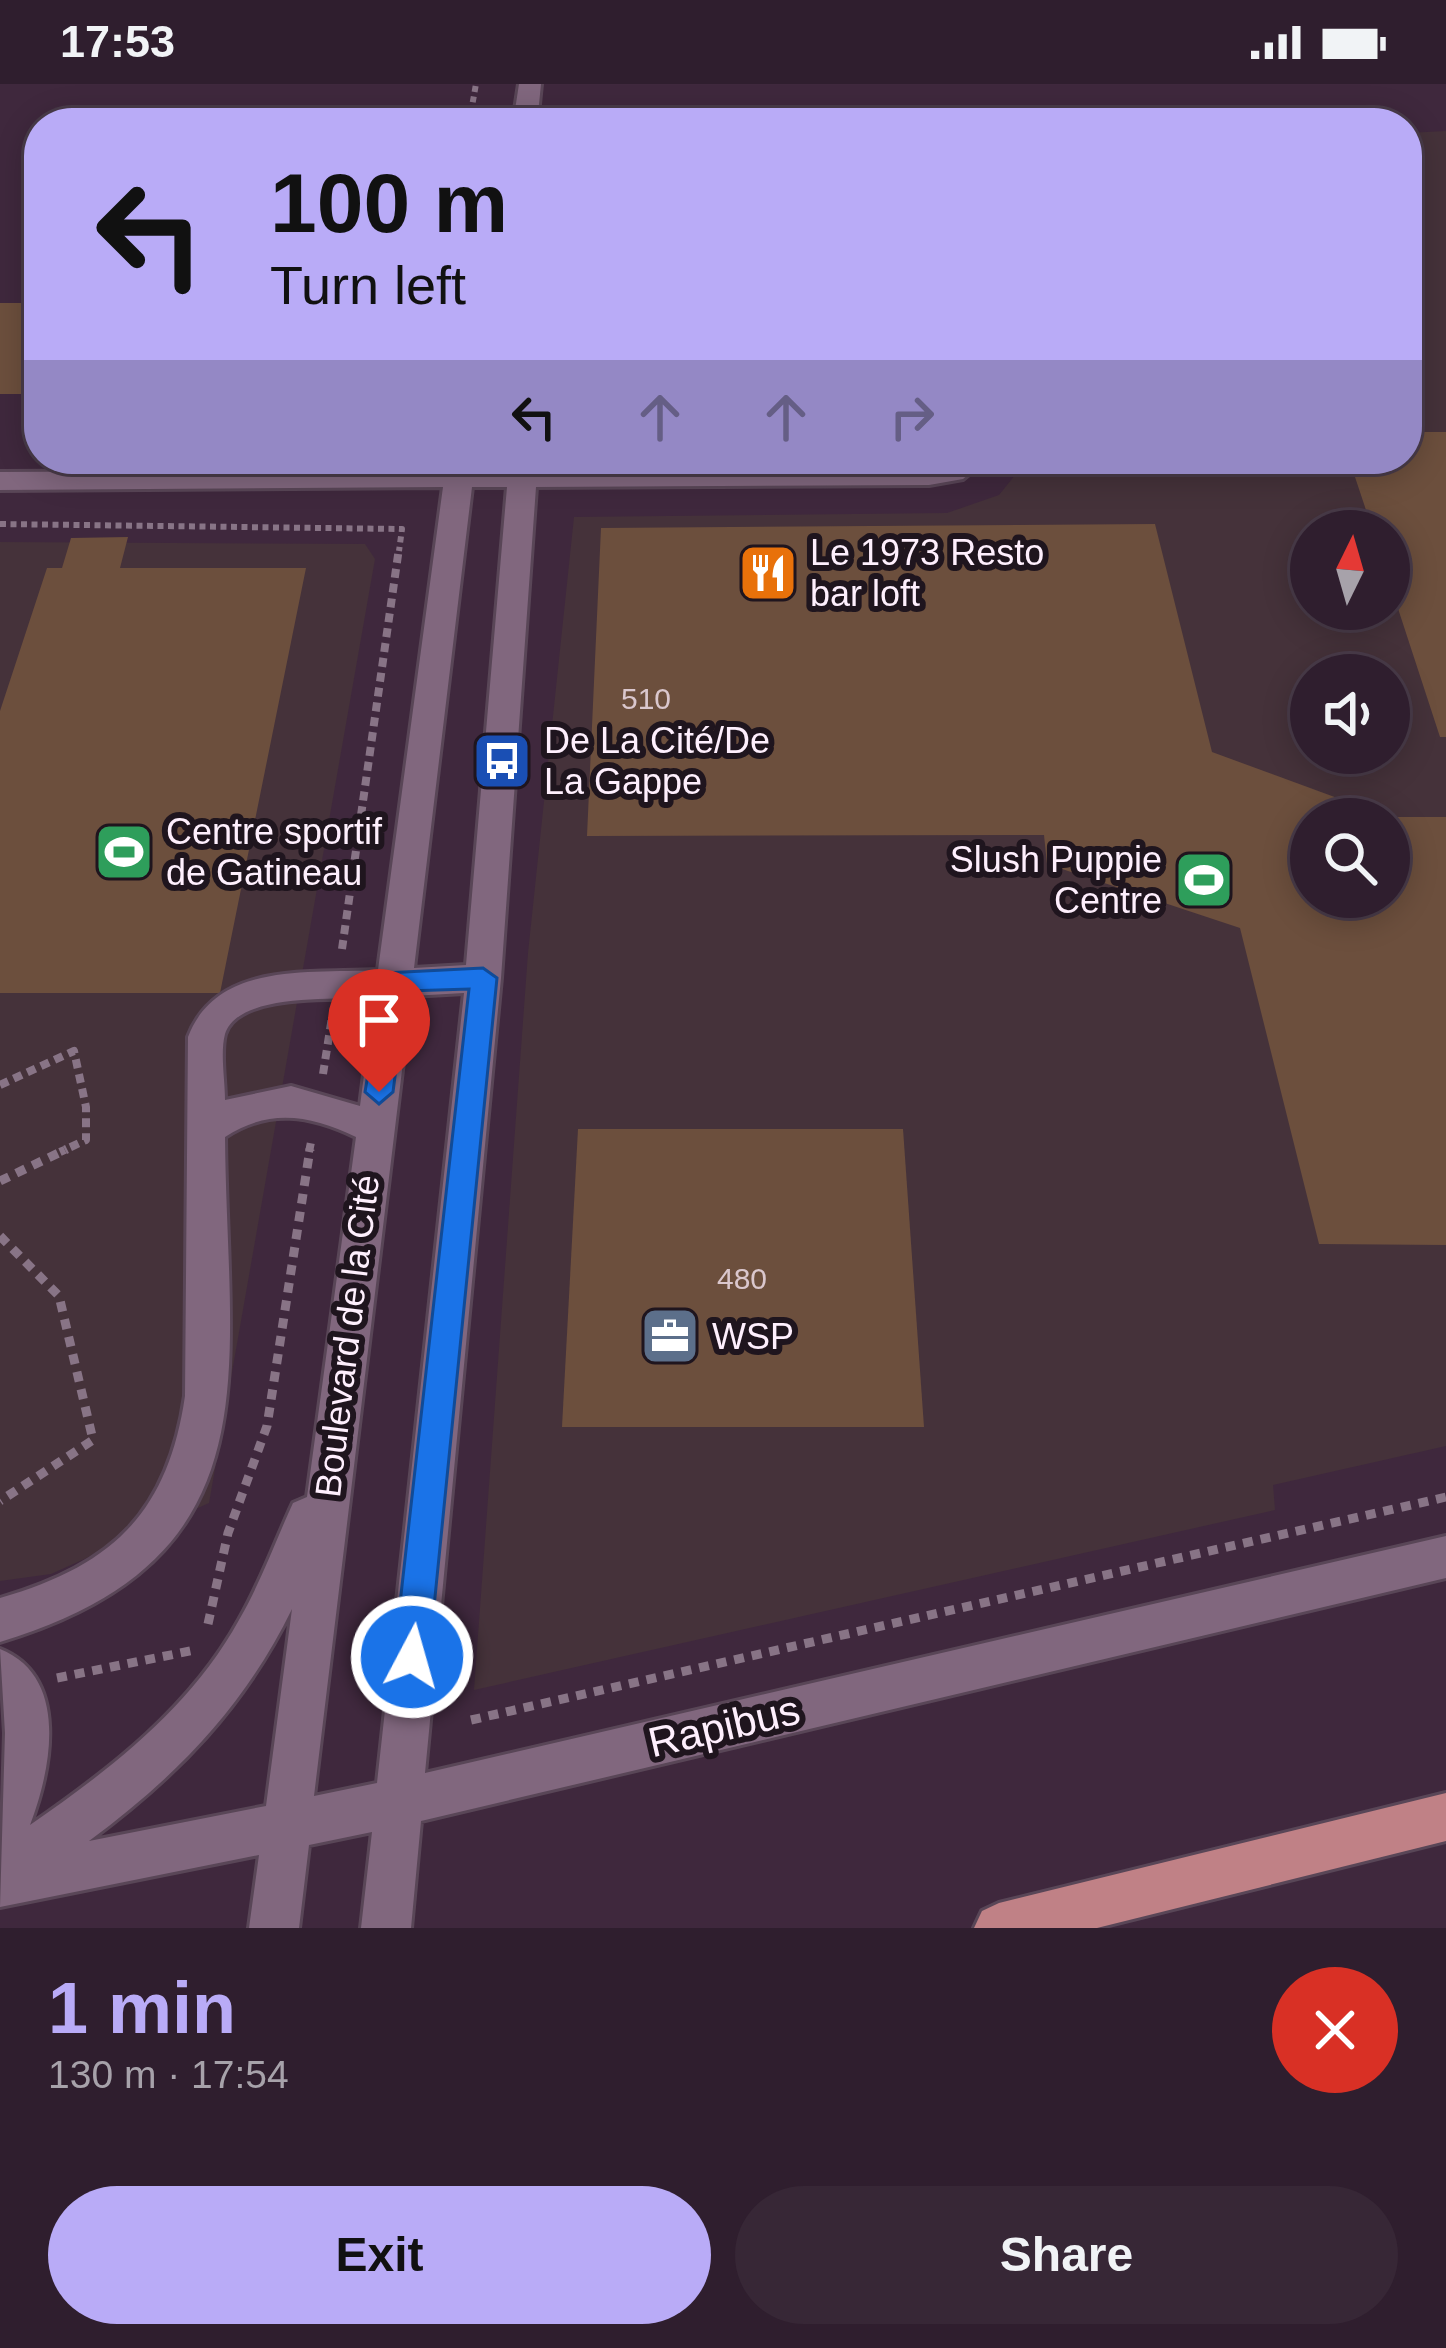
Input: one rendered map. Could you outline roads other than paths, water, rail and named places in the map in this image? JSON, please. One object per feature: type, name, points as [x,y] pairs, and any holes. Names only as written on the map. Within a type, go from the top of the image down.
[{"type":"main road","points":[[999,1928],[1446,1817]]},
{"type":"street","points":[[0,482],[305,474]]},
{"type":"street","name":"Boulevard de la Cité","points":[[274,1928],[457,474]]},
{"type":"street","points":[[386,1928],[483,978],[520,474]]},
{"type":"street","points":[[793,474],[941,474]]},
{"type":"street","points":[[0,1620],[87,1592],[125,1565],[173,1509],[187,1483],[204,1427],[210,1127],[206,1037],[224,1006],[266,990],[483,978]]},
{"type":"street","points":[[210,1127],[230,1112],[273,1099],[317,1103],[374,1130]]},
{"type":"street","name":"Rapibus","points":[[0,1879],[140,1775],[219,1698],[285,1583],[333,1446]]},
{"type":"street","name":"Rapibus","points":[[0,1879],[398,1803],[1446,1557]]},
{"type":"street","points":[[0,1671],[18,1690],[31,1752],[0,1843]]},
{"type":"place","name":"Le 1973 Resto bar loft","points":[[768,573]]},
{"type":"place","name":"De La Cité/De La Gappe","points":[[502,761]]},
{"type":"place","name":"Centre sportif de Gatineau","points":[[124,852]]},
{"type":"place","name":"Slush Puppie Centre","points":[[1204,880]]},
{"type":"place","name":"WSP","points":[[670,1336]]}]
